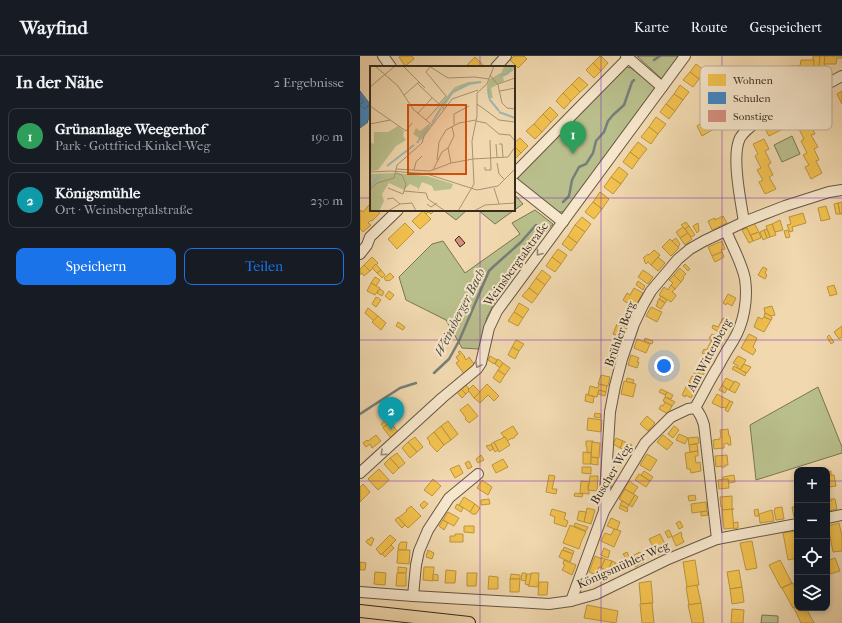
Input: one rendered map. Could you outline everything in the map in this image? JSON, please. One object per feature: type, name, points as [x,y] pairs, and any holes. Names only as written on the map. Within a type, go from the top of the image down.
[{"type":"main road","points":[[360,611],[469,623]]},
{"type":"street","points":[[384,56],[390,66]]},
{"type":"street","points":[[497,66],[506,56]]},
{"type":"street","name":"Weinsbergtalstraße","points":[[360,473],[442,398],[477,370],[481,363],[489,328],[497,311],[685,56]]},
{"type":"street","points":[[515,173],[627,57],[662,87]]},
{"type":"street","points":[[832,81],[842,76]]},
{"type":"street","points":[[744,222],[736,157],[740,138],[747,130]]},
{"type":"street","points":[[515,184],[562,222]]},
{"type":"street","name":"Brühler Berg","points":[[604,511],[610,412],[622,359],[634,324],[652,291],[678,259],[690,249],[704,241],[744,222],[785,206],[829,192],[842,190]]},
{"type":"street","points":[[360,254],[367,246],[370,237],[397,211]]},
{"type":"street","name":"Am Wittenberg","points":[[718,539],[704,425],[699,412],[695,408],[712,375],[734,340],[739,330],[745,309],[745,280],[726,231]]},
{"type":"street","name":"Buscher Weg","points":[[571,601],[604,511],[645,443],[672,417],[688,409],[695,408]]},
{"type":"street","points":[[413,596],[419,551],[428,530],[449,498],[478,474]]},
{"type":"street","points":[[830,517],[842,515]]},
{"type":"street","name":"Königsmühler Weg","points":[[360,592],[549,604],[571,601],[596,594],[666,560],[718,539],[794,525]]},
{"type":"green space","points":[[637,56],[681,56],[663,80]]},
{"type":"green space","points":[[626,67],[631,68],[654,86],[655,89],[566,210],[557,212],[518,180],[518,176]]},
{"type":"green space","points":[[792,136],[800,154],[782,162],[774,145]]},
{"type":"green space","points":[[515,195],[523,204],[515,210]]},
{"type":"green space","points":[[535,210],[553,224],[512,270],[487,317],[479,349],[462,348],[446,320],[406,300],[399,277],[432,244],[443,241],[465,273],[520,234],[512,223]]},
{"type":"green space","points":[[444,211],[466,211],[456,220]]},
{"type":"green space","points":[[479,211],[513,211],[495,224]]},
{"type":"green space","points":[[818,387],[842,447],[842,453],[756,480],[750,425]]},
{"type":"green space","points":[[762,615],[778,616],[778,623],[761,623]]},
{"type":"building: Wohnen","points":[[412,56],[414,59],[405,66],[399,57]]},
{"type":"building: Wohnen","points":[[514,56],[524,56],[527,59],[518,68],[510,60]]},
{"type":"building: Wohnen","points":[[600,56],[608,63],[601,71],[593,63]]},
{"type":"building: Wohnen","points":[[813,56],[820,56],[819,66],[813,66]]},
{"type":"building: Wohnen","points":[[820,56],[825,56],[825,66],[819,66]]},
{"type":"building: Wohnen","points":[[825,56],[842,56],[842,58],[837,58],[836,64],[824,64]]},
{"type":"building: Wohnen","points":[[475,57],[483,65],[468,66],[467,65]]},
{"type":"building: Wohnen","points":[[801,60],[814,60],[814,66],[800,66]]},
{"type":"building: Wohnen","points":[[593,63],[601,71],[594,78],[586,70]]},
{"type":"building: Wohnen","points":[[696,64],[700,67],[700,78],[699,79],[690,72]]},
{"type":"building: Wohnen","points":[[690,72],[699,79],[693,87],[683,80]]},
{"type":"building: Wohnen","points":[[579,77],[588,85],[580,92],[572,84]]},
{"type":"building: Wohnen","points":[[572,84],[580,92],[571,101],[563,93]]},
{"type":"building: Wohnen","points":[[680,85],[689,92],[683,100],[674,94]]},
{"type":"building: Wohnen","points":[[842,91],[842,104],[837,94]]},
{"type":"building: Wohnen","points":[[563,93],[571,101],[564,109],[556,101]]},
{"type":"building: Wohnen","points":[[674,94],[683,100],[675,111],[666,104]]},
{"type":"building: Wohnen","points":[[666,104],[675,111],[669,119],[660,112]]},
{"type":"building: Wohnen","points":[[550,107],[558,115],[551,122],[543,114]]},
{"type":"building: Wohnen","points":[[543,114],[551,122],[542,132],[534,124]]},
{"type":"building: Wohnen","points":[[656,117],[666,124],[658,134],[649,127]]},
{"type":"building: Wohnen","points":[[534,124],[542,132],[535,139],[526,131]]},
{"type":"building: Wohnen","points":[[700,124],[700,130],[712,130],[702,136],[697,126]]},
{"type":"building: Wohnen","points":[[649,127],[658,134],[651,144],[641,137]]},
{"type":"building: Wohnen","points":[[768,130],[781,130],[769,136],[766,131]]},
{"type":"building: Wohnen","points":[[800,130],[813,130],[815,134],[811,135],[818,147],[814,149],[819,160],[816,161],[822,173],[811,179],[805,167],[809,165],[803,155],[807,153],[801,141],[804,139]]},
{"type":"building: Wohnen","points":[[520,138],[528,146],[521,153],[515,147],[515,142]]},
{"type":"building: Wohnen","points":[[764,139],[769,149],[765,151],[771,163],[768,165],[773,175],[769,177],[776,189],[765,194],[759,182],[763,180],[757,170],[761,168],[755,156],[758,154],[753,144]]},
{"type":"building: Wohnen","points":[[638,142],[647,149],[639,159],[630,152]]},
{"type":"building: Wohnen","points":[[515,147],[521,153],[515,159]]},
{"type":"building: Wohnen","points":[[630,152],[639,159],[632,169],[623,162]]},
{"type":"building: Wohnen","points":[[619,167],[628,174],[621,184],[611,177]]},
{"type":"building: Wohnen","points":[[611,177],[621,184],[613,194],[604,187]]},
{"type":"building: Wohnen","points":[[600,192],[609,199],[602,209],[593,202]]},
{"type":"building: Wohnen","points":[[593,202],[602,209],[594,219],[585,212]]},
{"type":"building: Wohnen","points":[[842,202],[842,214],[840,214],[838,203]]},
{"type":"building: Wohnen","points":[[838,203],[840,214],[836,214],[834,204]]},
{"type":"building: Wohnen","points":[[370,204],[370,211],[377,211],[380,213],[368,223],[371,225],[363,232],[360,229],[360,211],[361,210],[363,212]]},
{"type":"building: Wohnen","points":[[826,206],[830,219],[821,221],[818,208]]},
{"type":"building: Wohnen","points":[[423,211],[434,211],[431,214],[428,212],[426,214]]},
{"type":"building: Wohnen","points":[[423,211],[431,219],[420,229],[412,221]]},
{"type":"building: Wohnen","points":[[803,213],[806,223],[792,227],[793,231],[790,232],[787,225],[791,224],[789,217]]},
{"type":"building: Wohnen","points":[[723,216],[727,223],[712,230],[708,221],[715,218],[715,220]]},
{"type":"building: Wohnen","points":[[582,217],[591,224],[585,232],[575,225]]},
{"type":"building: Wohnen","points":[[780,220],[783,230],[775,232],[772,224]]},
{"type":"building: Wohnen","points":[[686,222],[689,226],[685,229],[681,225]]},
{"type":"building: Wohnen","points":[[405,223],[414,232],[397,249],[388,239]]},
{"type":"building: Wohnen","points":[[698,223],[699,231],[697,233],[693,226]]},
{"type":"building: Wohnen","points":[[754,223],[759,232],[750,235],[746,226]]},
{"type":"building: Wohnen","points":[[772,224],[776,235],[770,237],[766,226]]},
{"type":"building: Wohnen","points":[[575,225],[585,232],[577,243],[568,236]]},
{"type":"building: Wohnen","points":[[689,226],[695,235],[691,237],[685,229]]},
{"type":"building: Wohnen","points":[[683,227],[688,233],[680,238],[676,232]]},
{"type":"building: Wohnen","points":[[747,228],[753,241],[749,243],[742,230]]},
{"type":"building: Wohnen","points":[[767,229],[770,237],[767,238],[764,230]]},
{"type":"building: Wohnen","points":[[764,230],[767,238],[763,240],[760,232]]},
{"type":"building: Wohnen","points":[[788,230],[790,237],[786,238],[784,231]]},
{"type":"building: Wohnen","points":[[759,232],[761,238],[753,241],[751,235]]},
{"type":"building: Wohnen","points":[[688,233],[692,239],[685,245],[680,238]]},
{"type":"building: Wohnen","points":[[568,236],[577,243],[571,251],[562,244]]},
{"type":"building: Wohnen","points":[[676,238],[680,244],[678,247],[672,241]]},
{"type":"building: Wohnen","points":[[670,239],[679,248],[671,256],[662,247]]},
{"type":"building: Wohnen","points":[[722,241],[725,249],[721,250],[722,252],[712,256],[708,247]]},
{"type":"building: Wohnen","points":[[558,249],[567,255],[561,264],[552,257]]},
{"type":"building: Wohnen","points":[[654,250],[660,255],[651,265],[648,262],[646,264],[643,258]]},
{"type":"building: Wohnen","points":[[722,252],[724,257],[715,262],[712,256]]},
{"type":"building: Wohnen","points":[[372,257],[378,263],[370,271],[364,265]]},
{"type":"building: Wohnen","points":[[552,257],[561,264],[555,272],[546,266]]},
{"type":"building: Wohnen","points":[[658,257],[665,263],[658,271],[651,265]]},
{"type":"building: Wohnen","points":[[376,264],[381,270],[377,273],[372,268]]},
{"type":"building: Wohnen","points":[[685,264],[690,269],[688,271],[683,266]]},
{"type":"building: Wohnen","points":[[364,265],[370,271],[364,276],[362,273],[360,275],[360,269]]},
{"type":"building: Wohnen","points":[[763,267],[767,269],[765,279],[758,275]]},
{"type":"building: Wohnen","points":[[680,268],[686,274],[681,282],[674,275]]},
{"type":"building: Wohnen","points":[[381,270],[385,275],[382,278],[377,273]]},
{"type":"building: Wohnen","points":[[542,270],[551,277],[545,285],[536,278]]},
{"type":"building: Wohnen","points":[[643,270],[653,277],[648,284],[638,277]]},
{"type":"building: Wohnen","points":[[390,273],[394,277],[389,281],[386,281],[384,278]]},
{"type":"building: Wohnen","points":[[674,275],[681,282],[675,289],[671,285],[673,283],[669,280]]},
{"type":"building: Wohnen","points":[[375,277],[380,280],[376,286],[371,283]]},
{"type":"building: Wohnen","points":[[536,278],[545,285],[538,295],[529,288]]},
{"type":"building: Wohnen","points":[[638,281],[645,286],[643,290],[636,285]]},
{"type":"building: Wohnen","points":[[371,283],[380,288],[375,295],[367,291]]},
{"type":"building: Wohnen","points":[[671,285],[675,289],[672,292],[676,296],[671,302],[659,295],[664,287],[668,290]]},
{"type":"building: Wohnen","points":[[834,285],[837,294],[830,296],[827,287]]},
{"type":"building: Wohnen","points":[[529,288],[538,295],[532,303],[522,296]]},
{"type":"building: Wohnen","points":[[634,288],[643,293],[634,308],[623,300],[627,293],[630,295]]},
{"type":"building: Wohnen","points":[[380,289],[384,292],[382,296],[377,293]]},
{"type":"building: Wohnen","points":[[389,291],[394,295],[390,300],[385,296]]},
{"type":"building: Wohnen","points":[[728,294],[736,298],[732,306],[727,303],[726,305],[723,303]]},
{"type":"building: Wohnen","points":[[661,296],[667,300],[665,303],[659,299]]},
{"type":"building: Wohnen","points":[[376,297],[381,300],[376,307],[372,304]]},
{"type":"building: Wohnen","points":[[659,299],[665,303],[661,309],[656,306]]},
{"type":"building: Wohnen","points":[[519,303],[529,309],[523,318],[514,312]]},
{"type":"building: Wohnen","points":[[772,306],[775,315],[771,316],[765,313],[764,308]]},
{"type":"building: Wohnen","points":[[651,307],[662,312],[657,322],[646,316]]},
{"type":"building: Wohnen","points":[[368,308],[378,316],[374,321],[365,313]]},
{"type":"building: Wohnen","points":[[514,312],[523,318],[518,326],[508,321]]},
{"type":"building: Wohnen","points":[[765,313],[771,316],[771,320],[764,317]]},
{"type":"building: Wohnen","points":[[378,316],[386,323],[381,330],[372,322]]},
{"type":"building: Wohnen","points":[[758,317],[762,319],[764,317],[771,320],[764,332],[754,327]]},
{"type":"building: Wohnen","points":[[723,318],[731,322],[726,331],[721,328],[719,332],[712,328],[713,325],[718,327]]},
{"type":"building: Wohnen","points":[[398,322],[405,327],[403,330],[396,326]]},
{"type":"building: Wohnen","points":[[617,324],[626,327],[622,337],[613,334]]},
{"type":"building: Wohnen","points":[[842,326],[842,337],[839,339],[834,332]]},
{"type":"building: Wohnen","points":[[712,334],[722,339],[720,344],[719,343],[718,345],[711,341],[712,340],[709,338]]},
{"type":"building: Wohnen","points":[[749,334],[757,338],[753,347],[756,350],[753,355],[741,348]]},
{"type":"building: Wohnen","points":[[617,335],[622,337],[620,343],[614,341]]},
{"type":"building: Wohnen","points":[[829,335],[834,342],[831,344],[827,337]]},
{"type":"building: Wohnen","points":[[645,338],[653,341],[652,344],[644,341]]},
{"type":"building: Wohnen","points":[[637,339],[650,344],[646,353],[634,348]]},
{"type":"building: Wohnen","points":[[516,340],[524,344],[519,351],[512,347]]},
{"type":"building: Wohnen","points":[[711,341],[719,346],[714,353],[706,351]]},
{"type":"building: Wohnen","points":[[512,347],[519,351],[515,359],[508,355]]},
{"type":"building: Wohnen","points":[[704,349],[714,353],[712,358],[702,353]]},
{"type":"building: Wohnen","points":[[460,351],[466,360],[469,357],[476,367],[465,375],[456,363],[459,361],[456,357],[460,354],[458,352]]},
{"type":"building: Wohnen","points":[[631,355],[639,358],[637,368],[628,365]]},
{"type":"building: Wohnen","points":[[490,356],[497,360],[494,364],[488,360]]},
{"type":"building: Wohnen","points":[[738,356],[746,360],[740,370],[737,368],[738,366],[733,363]]},
{"type":"building: Wohnen","points":[[498,359],[503,363],[500,368],[495,364]]},
{"type":"building: Wohnen","points":[[503,363],[510,368],[505,375],[498,370]]},
{"type":"building: Wohnen","points":[[699,363],[707,368],[703,375],[694,373]]},
{"type":"building: Wohnen","points":[[744,364],[751,367],[747,373],[740,370]]},
{"type":"building: Wohnen","points":[[734,366],[746,373],[745,376],[732,369]]},
{"type":"building: Wohnen","points":[[498,370],[505,375],[500,383],[493,378]]},
{"type":"building: Wohnen","points":[[601,375],[610,377],[608,386],[598,384]]},
{"type":"building: Wohnen","points":[[692,376],[699,379],[695,386],[689,382]]},
{"type":"building: Wohnen","points":[[627,378],[634,380],[633,383],[626,382]]},
{"type":"building: Wohnen","points":[[726,378],[734,382],[729,390],[722,385]]},
{"type":"building: Wohnen","points":[[624,381],[636,384],[633,397],[621,394]]},
{"type":"building: Wohnen","points":[[735,381],[740,384],[735,393],[729,390]]},
{"type":"building: Wohnen","points":[[487,384],[499,396],[494,401],[488,395],[480,403],[474,398]]},
{"type":"building: Wohnen","points":[[599,384],[607,386],[606,392],[599,390],[597,397],[588,395],[590,386],[598,388]]},
{"type":"building: Wohnen","points":[[466,385],[469,391],[466,394],[461,389]]},
{"type":"building: Wohnen","points":[[473,385],[480,392],[474,398],[468,390]]},
{"type":"building: Wohnen","points":[[687,385],[695,390],[691,398],[686,395],[685,397],[682,395]]},
{"type":"building: Wohnen","points":[[722,385],[727,389],[725,393],[719,390]]},
{"type":"building: Wohnen","points":[[461,389],[466,394],[462,398],[457,392]]},
{"type":"building: Wohnen","points":[[661,389],[667,392],[665,395],[659,392]]},
{"type":"building: Wohnen","points":[[599,390],[606,392],[605,396],[598,394]]},
{"type":"building: Wohnen","points":[[667,392],[673,395],[671,399],[665,397]]},
{"type":"building: Wohnen","points":[[586,394],[594,397],[593,403],[585,401]]},
{"type":"building: Wohnen","points":[[717,394],[730,401],[726,408],[722,408],[712,403]]},
{"type":"building: Wohnen","points":[[665,397],[675,402],[672,406],[663,401]]},
{"type":"building: Wohnen","points":[[730,401],[733,402],[728,412],[725,410]]},
{"type":"building: Wohnen","points":[[665,402],[672,406],[668,414],[659,409]]},
{"type":"building: Wohnen","points":[[468,404],[478,416],[469,423],[460,410]]},
{"type":"building: Wohnen","points":[[595,413],[601,414],[601,418],[594,417]]},
{"type":"building: Wohnen","points":[[647,416],[655,423],[648,431],[640,424]]},
{"type":"building: Wohnen","points":[[588,418],[602,420],[601,432],[587,430]]},
{"type":"building: Wohnen","points":[[387,419],[390,422],[384,428],[381,424]]},
{"type":"building: Wohnen","points":[[448,421],[458,434],[451,440],[441,426]]},
{"type":"building: Wohnen","points":[[390,422],[398,432],[391,438],[383,428]]},
{"type":"building: Wohnen","points":[[441,426],[451,440],[444,445],[434,432]]},
{"type":"building: Wohnen","points":[[513,426],[518,434],[507,441],[501,433]]},
{"type":"building: Wohnen","points":[[674,426],[679,430],[673,438],[668,434]]},
{"type":"building: Wohnen","points":[[728,429],[731,445],[728,445],[728,443],[724,444],[724,448],[714,449],[713,440],[720,439],[720,430]]},
{"type":"building: Wohnen","points":[[434,432],[444,445],[437,452],[429,443],[430,442],[427,438]]},
{"type":"building: Wohnen","points":[[679,434],[688,438],[685,444],[676,440]]},
{"type":"building: Wohnen","points":[[376,435],[381,441],[372,448],[370,444],[366,447],[363,443]]},
{"type":"building: Wohnen","points":[[663,435],[673,443],[667,450],[657,442]]},
{"type":"building: Wohnen","points":[[415,437],[423,447],[417,452],[408,442]]},
{"type":"building: Wohnen","points":[[505,437],[510,445],[499,452],[494,442]]},
{"type":"building: Wohnen","points":[[698,437],[699,443],[689,445],[688,438]]},
{"type":"building: Wohnen","points":[[616,438],[623,441],[620,448],[613,444]]},
{"type":"building: Wohnen","points":[[586,441],[593,441],[591,453],[587,452]]},
{"type":"building: Wohnen","points":[[623,441],[632,445],[629,452],[620,448]]},
{"type":"building: Wohnen","points":[[408,442],[417,452],[410,458],[402,448]]},
{"type":"building: Wohnen","points":[[494,442],[498,450],[495,452],[491,444]]},
{"type":"building: Wohnen","points":[[592,442],[600,443],[599,458],[591,457]]},
{"type":"building: Wohnen","points":[[697,444],[698,451],[690,452],[689,445]]},
{"type":"building: Wohnen","points":[[491,445],[493,449],[490,451],[486,446]]},
{"type":"building: Wohnen","points":[[698,451],[698,456],[695,456],[696,463],[700,462],[701,471],[691,473],[690,469],[687,469],[685,453]]},
{"type":"building: Wohnen","points":[[583,452],[591,453],[591,464],[583,464]]},
{"type":"building: Wohnen","points":[[397,453],[405,463],[399,468],[390,458]]},
{"type":"building: Wohnen","points":[[647,454],[657,460],[650,471],[640,465]]},
{"type":"building: Wohnen","points":[[481,455],[484,460],[478,463],[476,459]]},
{"type":"building: Wohnen","points":[[727,455],[728,465],[725,465],[725,467],[716,467],[715,456]]},
{"type":"building: Wohnen","points":[[591,457],[598,458],[598,465],[591,464]]},
{"type":"building: Wohnen","points":[[390,458],[399,468],[393,474],[384,464]]},
{"type":"building: Wohnen","points":[[503,459],[508,467],[496,473],[492,465]]},
{"type":"building: Wohnen","points":[[469,461],[472,467],[468,469],[465,463]]},
{"type":"building: Wohnen","points":[[459,465],[463,473],[455,478],[450,469]]},
{"type":"building: Wohnen","points":[[582,467],[591,467],[591,474],[582,473]]},
{"type":"building: Wohnen","points":[[379,469],[389,480],[378,490],[368,479]]},
{"type":"building: Wohnen","points":[[644,471],[653,477],[650,481],[641,475]]},
{"type":"building: Wohnen","points":[[830,471],[831,475],[834,475],[836,486],[830,487]]},
{"type":"building: Wohnen","points":[[639,474],[650,481],[646,487],[635,480]]},
{"type":"building: Wohnen","points":[[549,475],[555,476],[552,489],[557,489],[556,494],[546,492]]},
{"type":"building: Wohnen","points":[[734,475],[735,482],[729,483],[728,479],[723,480],[723,477]]},
{"type":"building: Wohnen","points":[[590,476],[598,476],[597,491],[588,490]]},
{"type":"building: Wohnen","points":[[433,479],[441,486],[432,496],[424,490]]},
{"type":"building: Wohnen","points":[[728,479],[729,488],[719,489],[718,480]]},
{"type":"building: Wohnen","points":[[482,480],[492,487],[488,495],[477,488]]},
{"type":"building: Wohnen","points":[[581,481],[590,482],[588,484],[589,494],[580,493]]},
{"type":"building: Wohnen","points":[[629,481],[638,487],[633,494],[624,489]]},
{"type":"building: Wohnen","points":[[363,484],[370,492],[360,502],[360,487]]},
{"type":"building: Wohnen","points":[[625,489],[635,495],[629,505],[619,499]]},
{"type":"building: Wohnen","points":[[575,493],[583,494],[582,497],[574,496]]},
{"type":"building: Wohnen","points":[[635,495],[638,497],[632,507],[629,505]]},
{"type":"building: Wohnen","points":[[695,495],[696,500],[689,501],[688,496]]},
{"type":"building: Wohnen","points":[[732,496],[732,509],[734,509],[722,510],[720,497]]},
{"type":"building: Wohnen","points":[[464,497],[475,504],[470,512],[459,505]]},
{"type":"building: Wohnen","points":[[489,499],[490,504],[481,505],[481,500]]},
{"type":"building: Wohnen","points":[[831,499],[835,499],[837,509],[830,511]]},
{"type":"building: Wohnen","points":[[424,501],[428,504],[423,509],[420,505]]},
{"type":"building: Wohnen","points":[[622,501],[629,505],[627,508],[620,505]]},
{"type":"building: Wohnen","points":[[706,502],[707,511],[692,513],[691,504]]},
{"type":"building: Wohnen","points":[[457,504],[463,508],[461,512],[455,508]]},
{"type":"building: Wohnen","points":[[475,504],[480,508],[476,514],[472,514],[470,512]]},
{"type":"building: Wohnen","points":[[621,505],[628,509],[627,512],[619,508]]},
{"type":"building: Wohnen","points":[[411,506],[421,516],[408,528],[398,518]]},
{"type":"building: Wohnen","points":[[782,507],[784,519],[776,520],[774,510],[775,508]]},
{"type":"building: Wohnen","points":[[587,508],[595,510],[591,524],[584,522]]},
{"type":"building: Wohnen","points":[[552,509],[566,513],[564,519],[568,521],[566,527],[554,523],[555,517],[550,515]]},
{"type":"building: Wohnen","points":[[732,509],[734,528],[724,529],[722,510]]},
{"type":"building: Wohnen","points":[[758,509],[759,516],[755,516],[754,510]]},
{"type":"building: Wohnen","points":[[772,510],[774,521],[760,523],[759,514]]},
{"type":"building: Wohnen","points":[[579,511],[586,512],[584,522],[577,520]]},
{"type":"building: Wohnen","points":[[707,511],[708,515],[701,516],[701,512]]},
{"type":"building: Wohnen","points":[[448,512],[459,518],[454,526],[443,520]]},
{"type":"building: Wohnen","points":[[398,517],[405,525],[402,528],[395,520]]},
{"type":"building: Wohnen","points":[[611,518],[620,522],[617,530],[607,526]]},
{"type":"building: Wohnen","points":[[443,520],[448,523],[444,530],[439,526]]},
{"type":"building: Wohnen","points":[[680,521],[683,527],[679,529],[676,523]]},
{"type":"building: Wohnen","points":[[738,522],[738,528],[734,529],[733,523]]},
{"type":"building: Wohnen","points":[[575,523],[588,527],[586,531],[574,526]]},
{"type":"building: Wohnen","points":[[839,523],[842,536],[842,551],[833,552],[830,536],[830,525]]},
{"type":"building: Wohnen","points":[[570,525],[586,532],[579,549],[563,543]]},
{"type":"building: Wohnen","points":[[464,526],[474,526],[474,533],[464,532]]},
{"type":"building: Wohnen","points":[[614,529],[621,531],[614,547],[601,541],[605,533],[611,535]]},
{"type":"building: Wohnen","points":[[669,530],[672,536],[668,538],[665,532]]},
{"type":"building: Wohnen","points":[[794,531],[794,559],[788,560],[783,533]]},
{"type":"building: Wohnen","points":[[681,532],[684,542],[676,546],[672,537]]},
{"type":"building: Wohnen","points":[[455,534],[463,534],[463,542],[450,542],[450,536],[455,536]]},
{"type":"building: Wohnen","points":[[660,534],[668,550],[657,555],[649,539]]},
{"type":"building: Wohnen","points":[[390,535],[396,540],[381,555],[376,549]]},
{"type":"building: Wohnen","points":[[371,537],[374,539],[371,546],[366,542]]},
{"type":"building: Wohnen","points":[[752,541],[757,568],[746,570],[740,543]]},
{"type":"building: Wohnen","points":[[401,542],[407,542],[406,550],[398,550]]},
{"type":"building: Wohnen","points":[[391,545],[394,548],[385,557],[382,554]]},
{"type":"building: Wohnen","points":[[564,547],[574,551],[573,554],[563,550]]},
{"type":"building: Wohnen","points":[[604,548],[610,551],[608,558],[601,555]]},
{"type":"building: Wohnen","points":[[398,550],[410,550],[409,564],[397,563]]},
{"type":"building: Wohnen","points":[[428,550],[434,553],[432,559],[426,557]]},
{"type":"building: Wohnen","points":[[562,550],[573,554],[570,562],[559,557]]},
{"type":"building: Wohnen","points":[[627,552],[630,559],[627,560],[623,554]]},
{"type":"building: Wohnen","points":[[640,552],[640,556],[644,562],[635,567],[630,557]]},
{"type":"building: Wohnen","points":[[595,556],[605,559],[601,568],[599,567],[596,575],[589,572]]},
{"type":"building: Wohnen","points":[[835,558],[840,571],[830,574],[830,560]]},
{"type":"building: Wohnen","points":[[605,559],[612,561],[608,571],[601,568]]},
{"type":"building: Wohnen","points":[[564,560],[576,565],[572,575],[562,570],[565,565],[563,564]]},
{"type":"building: Wohnen","points":[[695,560],[699,585],[687,587],[683,562]]},
{"type":"building: Wohnen","points":[[780,560],[792,583],[781,588],[769,565]]},
{"type":"building: Wohnen","points":[[612,561],[616,563],[612,573],[608,571]]},
{"type":"building: Wohnen","points":[[360,562],[366,563],[365,570],[360,570]]},
{"type":"building: Wohnen","points":[[398,567],[407,568],[406,573],[398,573]]},
{"type":"building: Wohnen","points":[[424,567],[434,567],[433,581],[423,580]]},
{"type":"building: Wohnen","points":[[446,570],[456,571],[455,583],[445,583]]},
{"type":"building: Wohnen","points":[[739,570],[742,587],[730,589],[727,572]]},
{"type":"building: Wohnen","points":[[375,572],[386,573],[385,585],[374,584]]},
{"type":"building: Wohnen","points":[[397,573],[406,573],[406,586],[396,586]]},
{"type":"building: Wohnen","points":[[467,573],[477,573],[476,586],[467,586]]},
{"type":"building: Wohnen","points":[[522,573],[526,573],[526,581],[521,580]]},
{"type":"building: Wohnen","points":[[531,573],[539,573],[538,587],[528,586]]},
{"type":"building: Wohnen","points":[[433,574],[438,575],[438,581],[433,580]]},
{"type":"building: Wohnen","points":[[511,574],[520,575],[520,579],[510,579]]},
{"type":"building: Wohnen","points":[[527,574],[531,574],[529,585],[525,584]]},
{"type":"building: Wohnen","points":[[489,576],[498,577],[498,589],[488,589]]},
{"type":"building: Wohnen","points":[[510,579],[520,579],[519,592],[510,592]]},
{"type":"building: Wohnen","points":[[651,581],[653,603],[641,604],[639,583]]},
{"type":"building: Wohnen","points":[[539,582],[548,582],[547,595],[538,595]]},
{"type":"building: Wohnen","points":[[793,583],[794,608],[793,608],[782,588]]},
{"type":"building: Wohnen","points":[[697,585],[701,603],[689,605],[686,587]]},
{"type":"building: Wohnen","points":[[742,587],[744,602],[732,604],[730,589]]},
{"type":"building: Wohnen","points":[[652,603],[654,623],[642,623],[640,604]]},
{"type":"building: Wohnen","points":[[701,603],[704,623],[692,623],[688,605]]},
{"type":"building: Wohnen","points":[[587,605],[618,611],[616,623],[584,618]]},
{"type":"building: Wohnen","points":[[732,609],[744,610],[743,623],[731,623]]},
{"type":"building: Wohnen","points":[[795,611],[808,611],[814,623],[801,623]]},
{"type":"building: Schulen","points":[[360,91],[370,104],[364,109],[360,104],[364,102],[360,97]]},
{"type":"building: Schulen","points":[[360,97],[364,102],[360,104]]},
{"type":"building: Schulen","points":[[360,104],[364,109],[370,105],[370,119],[360,128]]},
{"type":"building: Sonstige","points":[[459,236],[465,243],[460,247],[455,240]]},
{"type":"waterway","name":"Weinsberger Bach","points":[[654,60],[660,56]]},
{"type":"waterway","name":"Weinsberger Bach","points":[[563,202],[569,196],[572,180],[579,167],[586,164],[593,153],[596,141],[604,132],[608,121],[624,105],[634,80]]},
{"type":"waterway","name":"Weinsberger Bach","points":[[434,373],[449,359],[459,341],[489,271],[521,242],[536,225]]},
{"type":"waterway","name":"Weinsberger Bach","points":[[360,414],[400,388],[416,383]]},
{"type":"place","name":"Grünanlage Weegerhof","points":[[573,154]]},
{"type":"place","name":"Königsmühle","points":[[391,430]]}]
